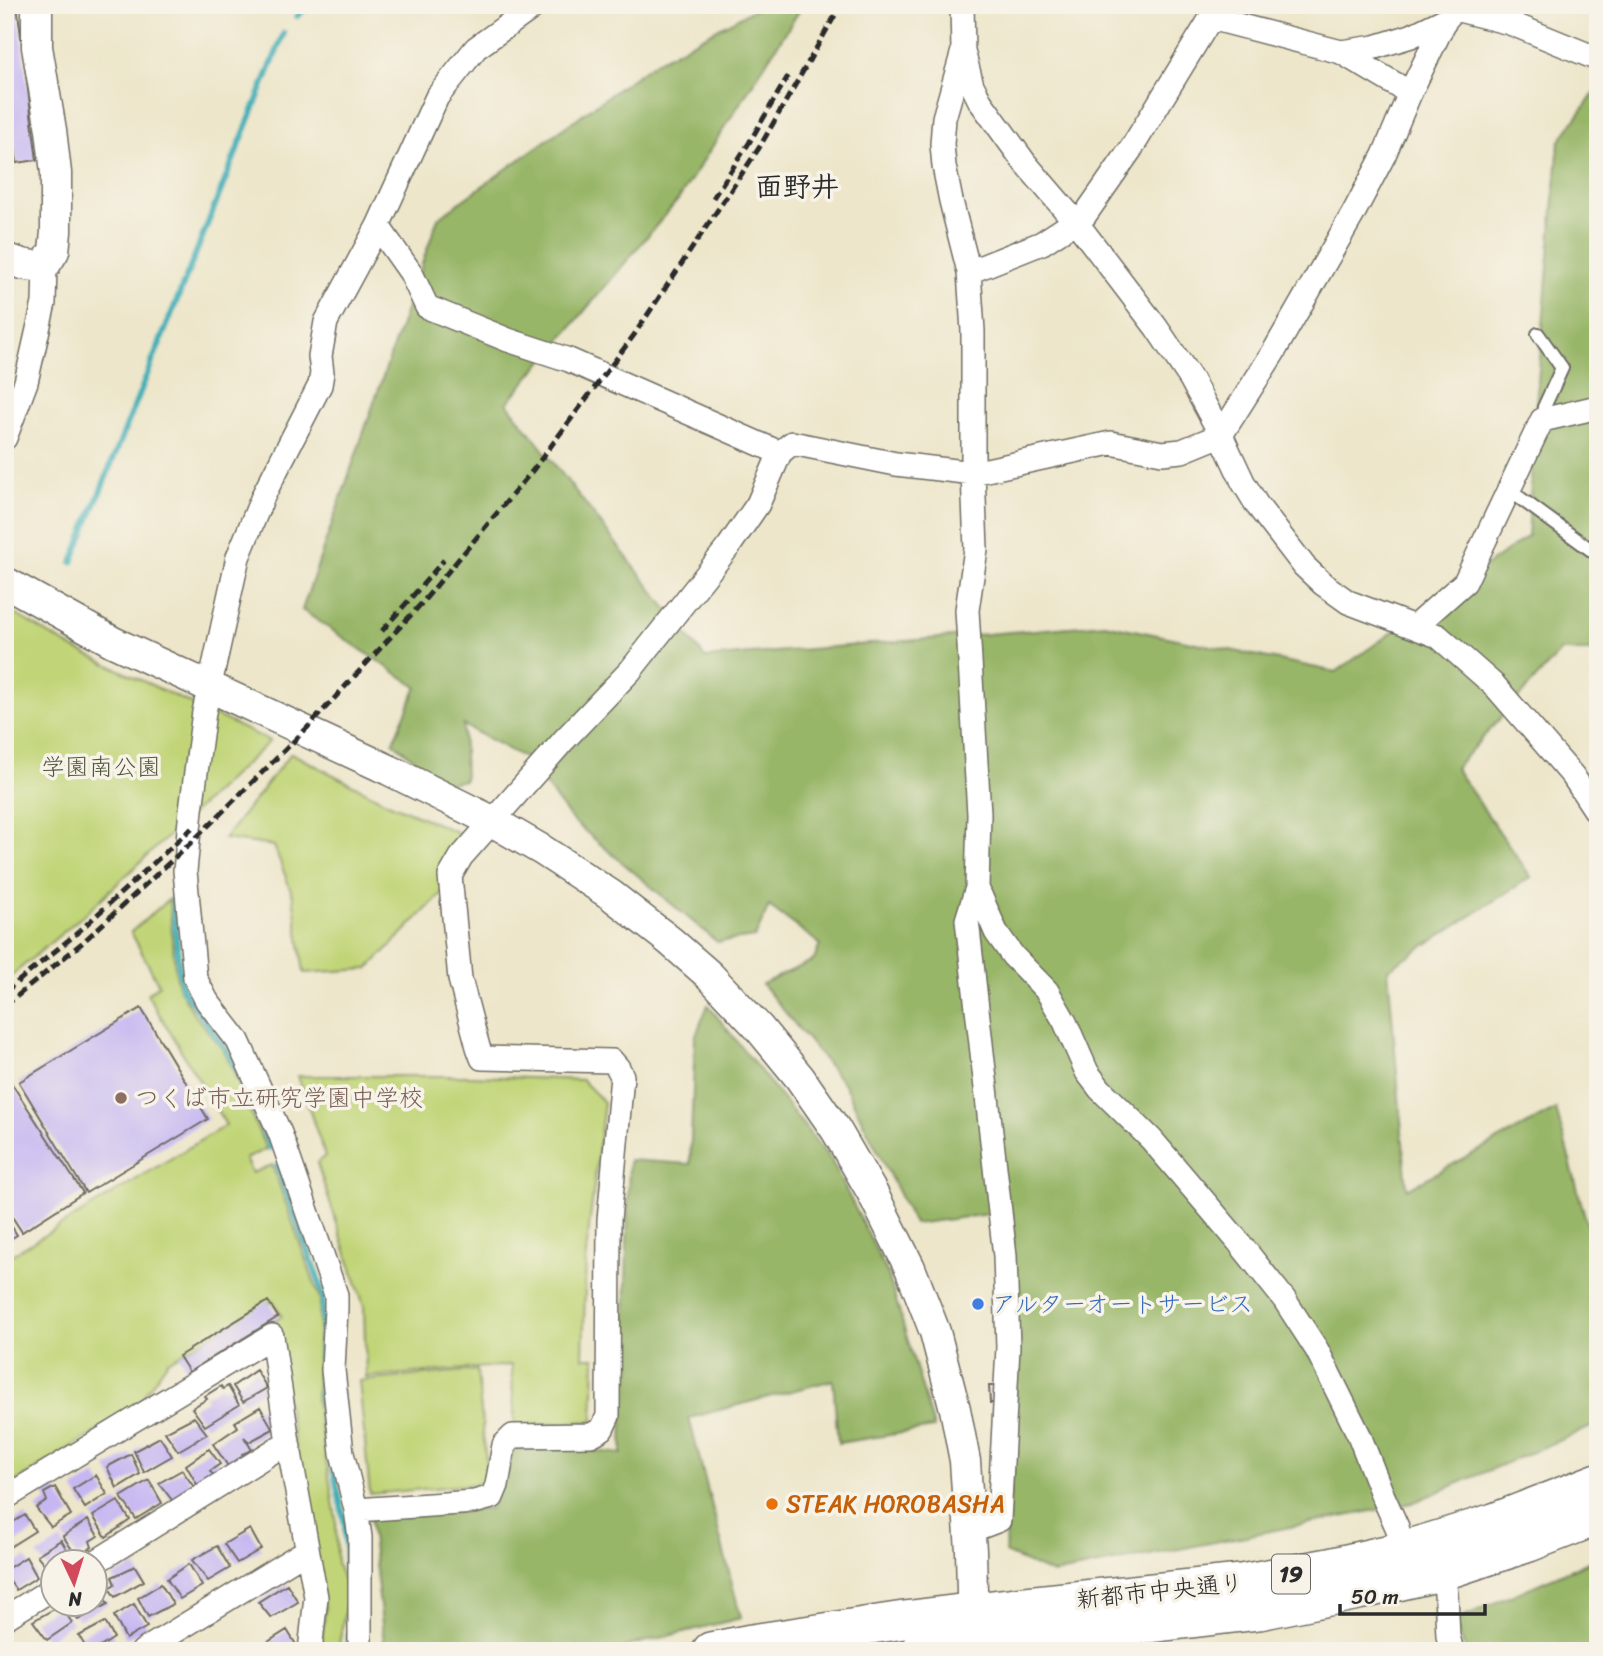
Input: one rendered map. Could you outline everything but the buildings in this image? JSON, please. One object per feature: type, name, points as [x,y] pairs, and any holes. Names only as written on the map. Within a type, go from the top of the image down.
[{"type":"main road","name":"新都市中央通り","points":[[919,1651],[973,1635],[1329,1567],[1404,1550],[1494,1522],[1598,1482]]},
{"type":"main road","name":"新都市中央通り","points":[[711,1651],[805,1634],[973,1635],[1259,1611],[1441,1572],[1529,1543],[1598,1516]]},
{"type":"street","points":[[5,258],[37,267],[45,265],[54,251],[56,173],[37,47],[37,5]]},
{"type":"street","points":[[360,1651],[360,1537],[342,1453],[335,1403],[333,1370],[336,1295],[280,1133],[238,1041],[207,1001],[195,978],[185,871],[191,810],[209,686],[237,557],[264,494],[320,385],[320,356],[326,322],[378,226],[437,97],[476,48],[536,5]]},
{"type":"street","points":[[962,5],[963,51],[979,101],[1156,327],[1191,379],[1256,505],[1304,566],[1324,584],[1348,602],[1438,636],[1495,686],[1573,776],[1598,814]]},
{"type":"street","points":[[356,1510],[474,1502],[492,1497],[497,1485],[503,1445],[513,1436],[591,1435],[602,1429],[608,1416],[609,1220],[622,1076],[612,1061],[482,1058],[460,979],[450,876],[461,857],[492,821],[630,671],[720,556],[758,504],[780,453],[792,443],[896,464],[973,473],[1111,443],[1162,453],[1182,451],[1221,435],[1273,353],[1353,214],[1384,155],[1446,19],[1455,9],[1510,23],[1598,59]]},
{"type":"street","points":[[969,272],[1042,243],[1085,215],[1131,149],[1211,18],[1341,52],[1410,93]]},
{"type":"street","points":[[1341,52],[1375,47],[1411,36],[1446,19]]},
{"type":"street","points":[[963,51],[944,118],[942,144],[951,201],[969,272],[972,331],[976,549],[967,610],[979,814],[977,888],[967,920],[1005,1256],[1008,1347],[999,1520],[970,1531]]},
{"type":"street","points":[[378,226],[411,273],[426,307],[508,340],[569,360],[780,453]]},
{"type":"street","points":[[5,438],[26,382],[44,303],[45,265]]},
{"type":"street","points":[[1414,627],[1465,582],[1542,420],[1598,407]]},
{"type":"street","points":[[5,582],[113,642],[389,769],[492,821],[542,850],[611,895],[670,941],[709,975],[759,1028],[800,1078],[836,1130],[872,1192],[910,1268],[935,1332],[965,1461],[973,1635]]},
{"type":"street","points":[[977,888],[996,932],[1013,956],[1047,991],[1065,1022],[1087,1072],[1100,1089],[1150,1139],[1237,1240],[1284,1299],[1311,1340],[1359,1435],[1404,1550]]},
{"type":"street","points":[[5,1498],[272,1336],[316,1597],[310,1651]]},
{"type":"street","points":[[108,1554],[288,1442]]},
{"type":"street","points":[[143,1651],[306,1550]]},
{"type":"street","points":[[1441,1572],[1452,1651]]},
{"type":"street","points":[[5,1618],[38,1598]]},
{"type":"lane","points":[[1538,334],[1562,368],[1544,407],[1542,420]]},
{"type":"lane","points":[[1509,490],[1598,555]]},
{"type":"green space","points":[[762,5],[803,5],[678,200],[507,403],[705,658],[1105,624],[1336,672],[1528,536],[1535,415],[1559,142],[1598,88],[1598,651],[1561,651],[1455,768],[1531,877],[1388,969],[1407,1189],[1556,1109],[1598,1266],[1598,1424],[1412,1503],[1053,1574],[1005,1553],[1016,1412],[1012,1211],[914,1224],[844,1084],[762,984],[814,960],[820,944],[769,906],[755,937],[717,942],[573,821],[525,758],[463,725],[465,780],[444,784],[393,742],[417,687],[302,610],[438,218],[654,63]]},
{"type":"green space","name":"学園南公園","points":[[5,608],[71,647],[270,741],[87,912],[5,981]]},
{"type":"green space","points":[[291,753],[386,802],[466,836],[443,892],[368,969],[304,973],[293,896],[274,846],[224,839]]},
{"type":"green space","points":[[169,899],[179,988],[194,1014],[226,1054],[266,1149],[245,1159],[252,1173],[272,1165],[320,1299],[316,1400],[336,1519],[337,1564],[348,1592],[338,1651],[321,1651],[325,1608],[272,1323],[282,1316],[273,1301],[168,1361],[136,1407],[5,1488],[5,1259],[226,1125],[147,994],[159,985],[131,932]]},
{"type":"green space","points":[[708,1005],[831,1160],[888,1274],[934,1428],[838,1443],[833,1380],[689,1418],[741,1618],[614,1651],[385,1651],[370,1518],[490,1509],[513,1450],[550,1446],[622,1454],[629,1160],[690,1164],[695,1038]]},
{"type":"green space","points":[[298,1076],[472,1076],[582,1080],[604,1102],[586,1253],[583,1358],[595,1358],[593,1421],[515,1426],[511,1365],[366,1377],[364,1306],[317,1163],[325,1156]]},
{"type":"green space","points":[[477,1370],[488,1483],[370,1494],[359,1381]]},
{"type":"green space","points":[[1598,1558],[1598,1651],[1466,1651],[1453,1621]]},
{"type":"waterway","points":[[297,16],[309,5]]},
{"type":"waterway","points":[[72,562],[284,33]]},
{"type":"waterway","points":[[173,899],[182,988],[228,1052],[270,1148]]},
{"type":"waterway","points":[[277,1166],[323,1298],[320,1393],[323,1422],[345,1524],[346,1571],[351,1586]]},
{"type":"waterway","points":[[348,1651],[349,1635]]},
{"type":"railway","points":[[5,1006],[82,943],[196,838],[307,728],[421,604],[533,470],[634,335],[759,148],[841,5]]},
{"type":"railway","points":[[713,198],[788,76]]},
{"type":"railway","points":[[382,631],[444,560]]},
{"type":"railway","points":[[5,992],[76,934],[192,828]]},
{"type":"place","name":"つくば市立研究学園中学校","points":[[121,1098]]},
{"type":"place","name":"アルターオートサービス","points":[[978,1304]]},
{"type":"place","name":"STEAK HOROBASHA","points":[[772,1504]]},
{"type":"district","name":"面野井","points":[[797,186]]}]
